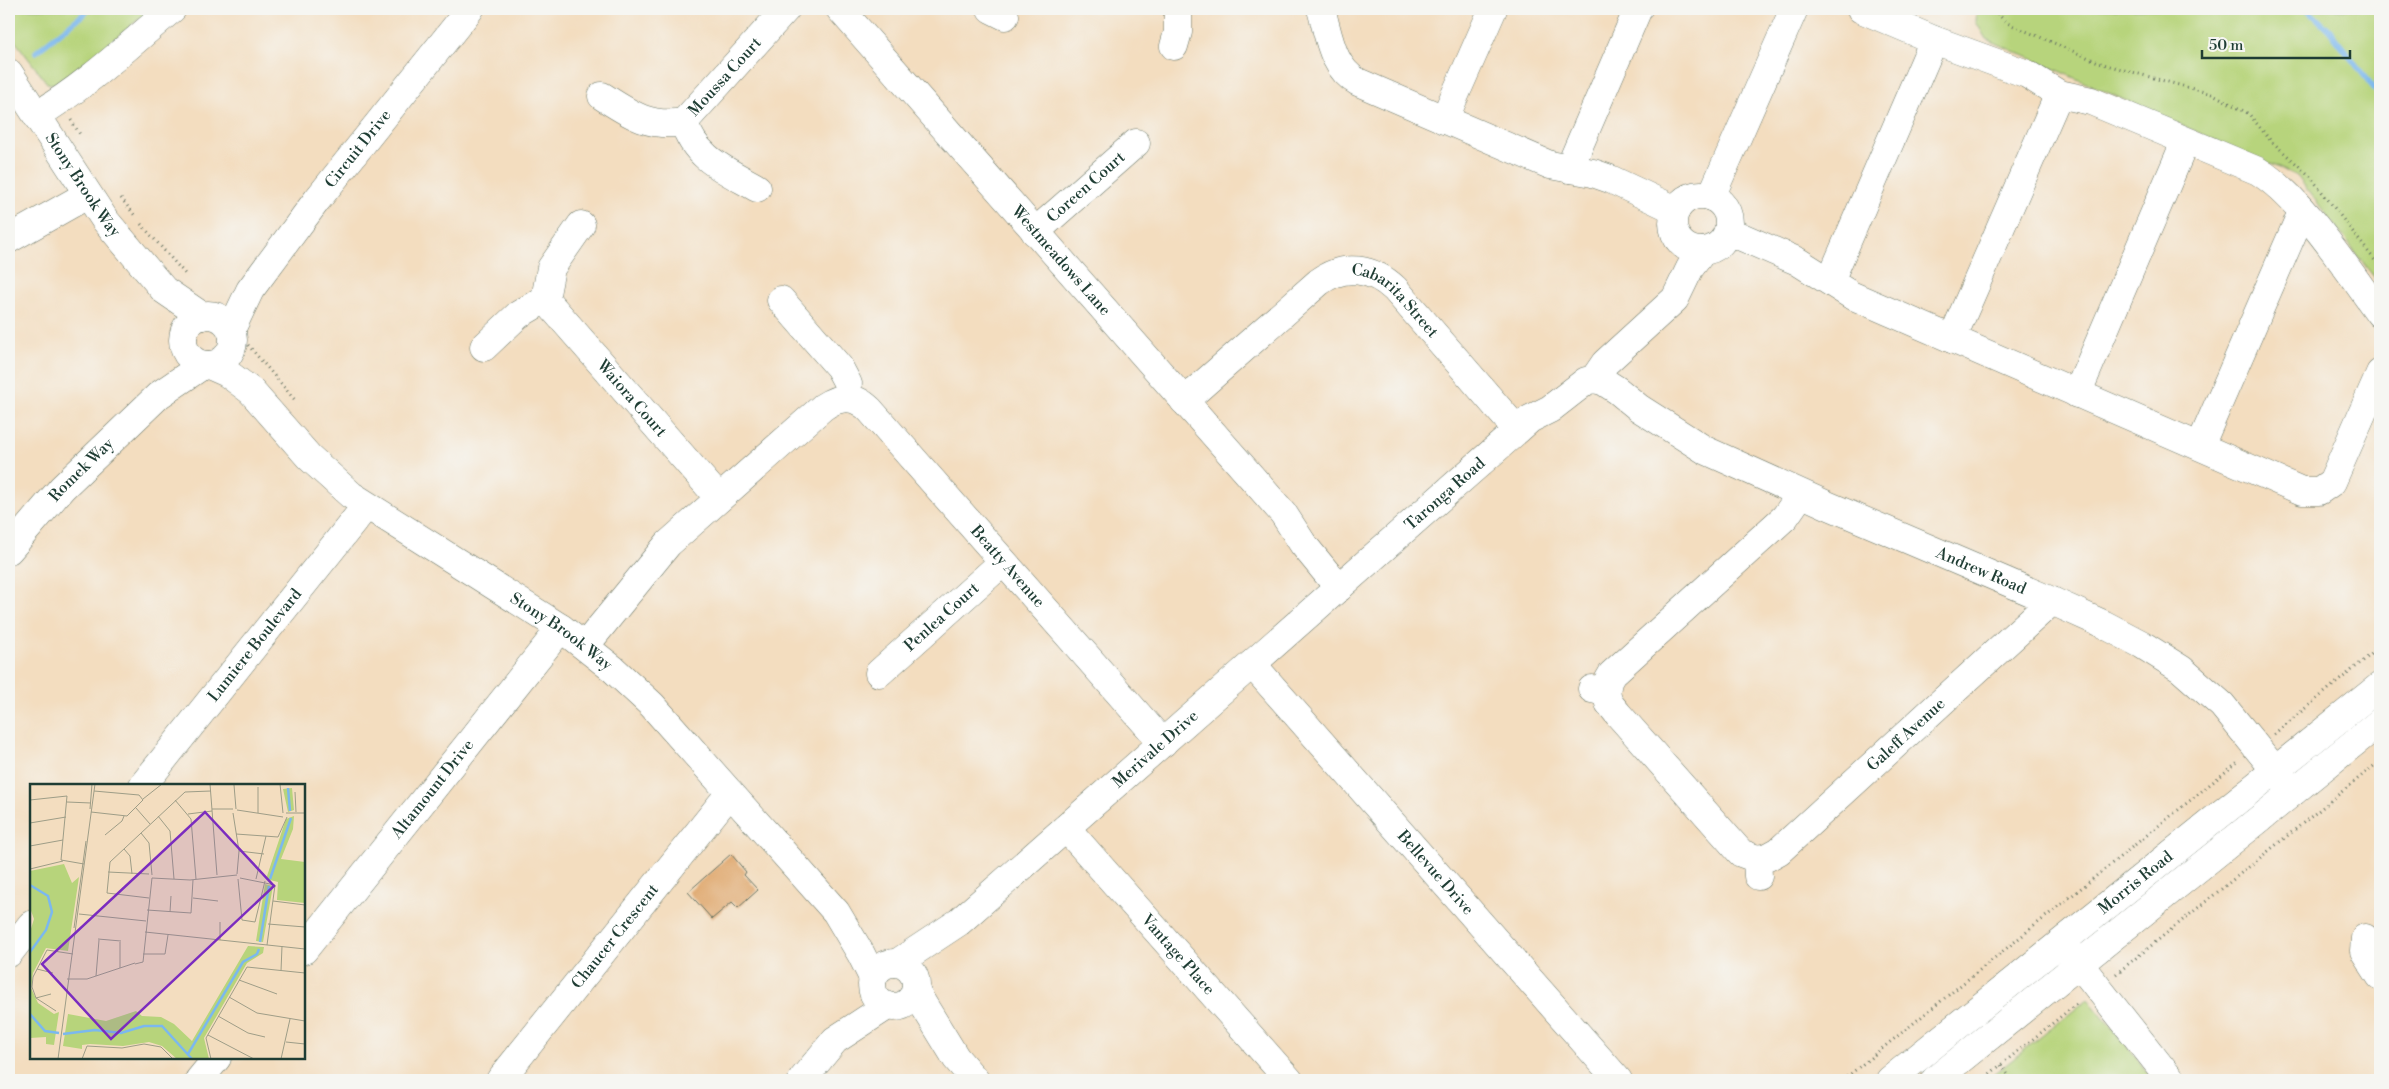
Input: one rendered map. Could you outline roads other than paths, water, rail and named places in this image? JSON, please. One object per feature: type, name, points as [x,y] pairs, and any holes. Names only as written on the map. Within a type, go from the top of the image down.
[{"type":"street","points":[[48,109],[172,9]]},
{"type":"street","name":"Circuit Drive","points":[[224,325],[317,200],[470,9]]},
{"type":"street","name":"Moussa Court","points":[[602,96],[651,123],[670,124],[684,122],[786,9]]},
{"type":"street","name":"Westmeadows Lane","points":[[840,9],[1283,513],[1313,537],[1346,582]]},
{"type":"street","points":[[1174,46],[1178,32],[1178,9]]},
{"type":"street","points":[[1321,9],[1338,65],[1348,77],[1550,165],[1592,173],[1610,179],[1676,210]]},
{"type":"street","points":[[1444,120],[1493,9]]},
{"type":"street","points":[[1569,169],[1638,9]]},
{"type":"street","points":[[1711,197],[1794,9]]},
{"type":"street","points":[[1861,9],[1934,40],[2027,74],[2059,94],[2091,101],[2258,171],[2283,190],[2302,212],[2380,314]]},
{"type":"street","points":[[1830,281],[1934,40]]},
{"type":"street","name":"Stony Brook Way","points":[[9,73],[48,109],[88,195],[111,228],[164,290],[184,340]]},
{"type":"street","points":[[1952,339],[2059,94]]},
{"type":"street","name":"Moussa Court","points":[[684,122],[689,138],[699,152],[757,188]]},
{"type":"street","points":[[2077,394],[2186,142]]},
{"type":"street","name":"Coreen Court","points":[[1035,232],[1136,143]]},
{"type":"street","points":[[9,239],[88,195]]},
{"type":"street","points":[[1702,195],[1711,197],[1720,203],[1726,211],[1729,221],[1728,230],[1719,245],[1703,251],[1668,296],[1668,280],[1679,251],[1678,239],[1673,224],[1676,210],[1682,202],[1691,197],[1702,195]]},
{"type":"street","points":[[2200,446],[2302,212]]},
{"type":"street","points":[[484,347],[518,315],[545,299],[551,268],[581,225]]},
{"type":"street","points":[[1728,230],[1797,261],[1851,295],[2302,491],[2319,491],[2326,487],[2336,475],[2380,373]]},
{"type":"street","points":[[1678,239],[1686,247],[1703,251]]},
{"type":"street","name":"Cabarita Street","points":[[1184,401],[1323,279],[1352,269],[1377,276],[1395,289],[1517,430]]},
{"type":"street","name":"Stony Brook Way","points":[[164,290],[224,325],[251,391]]},
{"type":"street","name":"Taronga Road","points":[[1346,582],[1517,430],[1538,413],[1550,408],[1586,381],[1597,368],[1601,346],[1668,296]]},
{"type":"street","name":"Waiora Court","points":[[545,299],[719,498]]},
{"type":"street","points":[[585,646],[668,544],[824,407],[833,401],[846,397],[848,384],[839,367],[781,300]]},
{"type":"street","points":[[190,323],[224,325],[224,360],[206,365],[190,357],[184,340],[190,323]]},
{"type":"street","name":"Romek Way","points":[[159,395],[184,340]]},
{"type":"street","name":"Stony Brook Way","points":[[206,365],[227,373],[251,391],[326,474],[366,506],[561,628],[633,686],[836,912],[875,942],[884,972]]},
{"type":"street","name":"Romek Way","points":[[13,534],[159,395],[206,365]]},
{"type":"street","name":"Andrew Road","points":[[1597,368],[1610,385],[1639,408],[1705,450],[1801,494],[2052,601],[2118,632],[2181,669],[2222,706],[2293,792]]},
{"type":"street","name":"Beatty Avenue","points":[[846,397],[863,404],[870,410],[1163,743]]},
{"type":"street","name":"Galeff Avenue","points":[[1801,494],[1785,517],[1612,674],[1599,690],[1618,714],[1757,868],[1779,851],[2052,601]]},
{"type":"street","name":"Lumiere Boulevard","points":[[144,784],[366,506]]},
{"type":"street","name":"Penlea Court","points":[[879,673],[1003,562]]},
{"type":"street","name":"Merivale Drive","points":[[835,1040],[854,1006],[884,972],[960,922],[1346,582]]},
{"type":"street","name":"Altamount Drive","points":[[305,949],[561,628]]},
{"type":"street","name":"Bellevue Drive","points":[[1252,664],[1618,1080]]},
{"type":"street","name":"Morris Road","points":[[1890,1080],[2380,686]]},
{"type":"street","name":"Morris Road","points":[[1935,1080],[2380,722]]},
{"type":"street","name":"Chaucer Crescent","points":[[500,1080],[730,793]]},
{"type":"street","name":"Vantage Place","points":[[1066,828],[1289,1080]]},
{"type":"street","name":"Merivale Drive","points":[[915,988],[960,922]]},
{"type":"street","points":[[9,953],[30,926]]},
{"type":"street","points":[[2366,938],[2364,951],[2380,976]]},
{"type":"street","points":[[2062,942],[2171,1080]]},
{"type":"street","points":[[956,1058],[876,997],[884,972],[911,972],[915,988],[956,1058],[975,1080]]},
{"type":"street","points":[[802,1080],[835,1040],[890,1006],[906,1003],[915,988]]},
{"type":"street","points":[[199,1080],[216,1059]]},
{"type":"waterway","points":[[36,52],[90,9]]},
{"type":"waterway","points":[[2307,9],[2329,30],[2380,96]]}]
